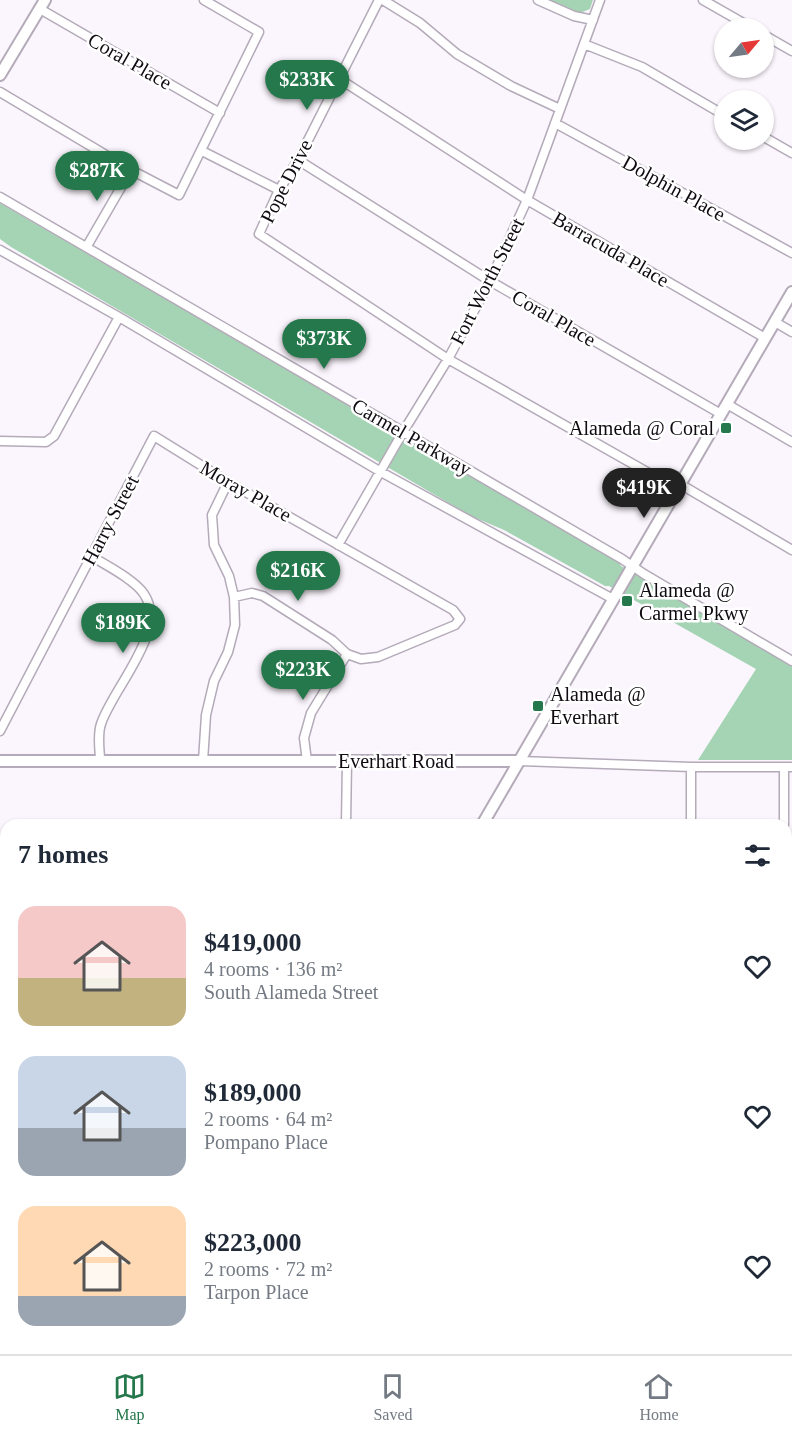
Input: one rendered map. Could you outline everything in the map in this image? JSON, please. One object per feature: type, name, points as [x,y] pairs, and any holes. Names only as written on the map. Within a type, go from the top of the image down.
[{"type":"main road","points":[[0,75],[42,4]]},
{"type":"main road","points":[[486,819],[792,292]]},
{"type":"main road","name":"Everhart Road","points":[[0,761],[520,761]]},
{"type":"street","points":[[0,92],[131,170],[179,195],[259,32],[204,0]]},
{"type":"street","points":[[381,0],[420,23],[457,54],[511,86],[560,109]]},
{"type":"street","name":"Pope Drive","points":[[381,0],[338,78],[298,160],[279,190],[259,234],[448,359]]},
{"type":"street","points":[[538,0],[574,16],[593,20]]},
{"type":"street","name":"Fort Worth Street","points":[[338,545],[448,359],[490,281],[527,200],[600,0]]},
{"type":"street","points":[[703,0],[734,18]]},
{"type":"street","name":"Coral Place","points":[[42,4],[220,113]]},
{"type":"street","points":[[774,41],[792,51]]},
{"type":"street","points":[[584,44],[642,67],[714,108]]},
{"type":"street","name":"Barracuda Place","points":[[338,78],[527,200],[765,338]]},
{"type":"street","name":"Dolphin Place","points":[[555,123],[792,254]]},
{"type":"street","points":[[774,143],[792,153]]},
{"type":"street","points":[[202,151],[279,190]]},
{"type":"street","name":"Coral Place","points":[[298,160],[490,281],[724,409],[792,442]]},
{"type":"street","points":[[87,246],[131,170]]},
{"type":"street","name":"Carmel Parkway","points":[[0,197],[792,661]]},
{"type":"street","points":[[0,250],[119,317],[381,472],[613,599]]},
{"type":"street","points":[[0,441],[46,442],[54,436],[119,317]]},
{"type":"street","points":[[775,322],[792,332]]},
{"type":"street","points":[[448,359],[792,550]]},
{"type":"street","name":"Moray Place","points":[[154,436],[228,482],[453,610],[460,619],[454,625],[378,657],[361,659],[347,654]]},
{"type":"street","name":"Harry Street","points":[[0,731],[154,436]]},
{"type":"street","points":[[203,761],[206,716],[214,681],[228,652],[235,625],[234,597],[229,576],[214,545],[212,515],[228,482]]},
{"type":"street","points":[[91,556],[122,574],[144,594],[151,616],[145,641],[100,725],[100,761]]},
{"type":"street","points":[[234,597],[252,593],[263,596],[332,640],[347,654],[311,713],[304,738],[307,761]]},
{"type":"street","points":[[346,819],[347,761]]},
{"type":"street","name":"Everhart Road","points":[[520,761],[691,767],[788,767]]},
{"type":"street","points":[[691,767],[691,819]]},
{"type":"street","points":[[784,819],[788,767]]},
{"type":"green space","points":[[550,0],[593,0],[590,9],[580,13]]},
{"type":"green space","points":[[0,203],[792,665],[792,760],[698,760],[756,669],[609,586],[605,586],[504,530],[471,516],[11,247],[0,239]]},
{"type":"place","name":"Alameda @ Coral","points":[[726,428]]},
{"type":"place","name":"Alameda @ Carmel Pkwy","points":[[627,601]]},
{"type":"place","name":"Alameda @ Everhart","points":[[538,706]]}]
